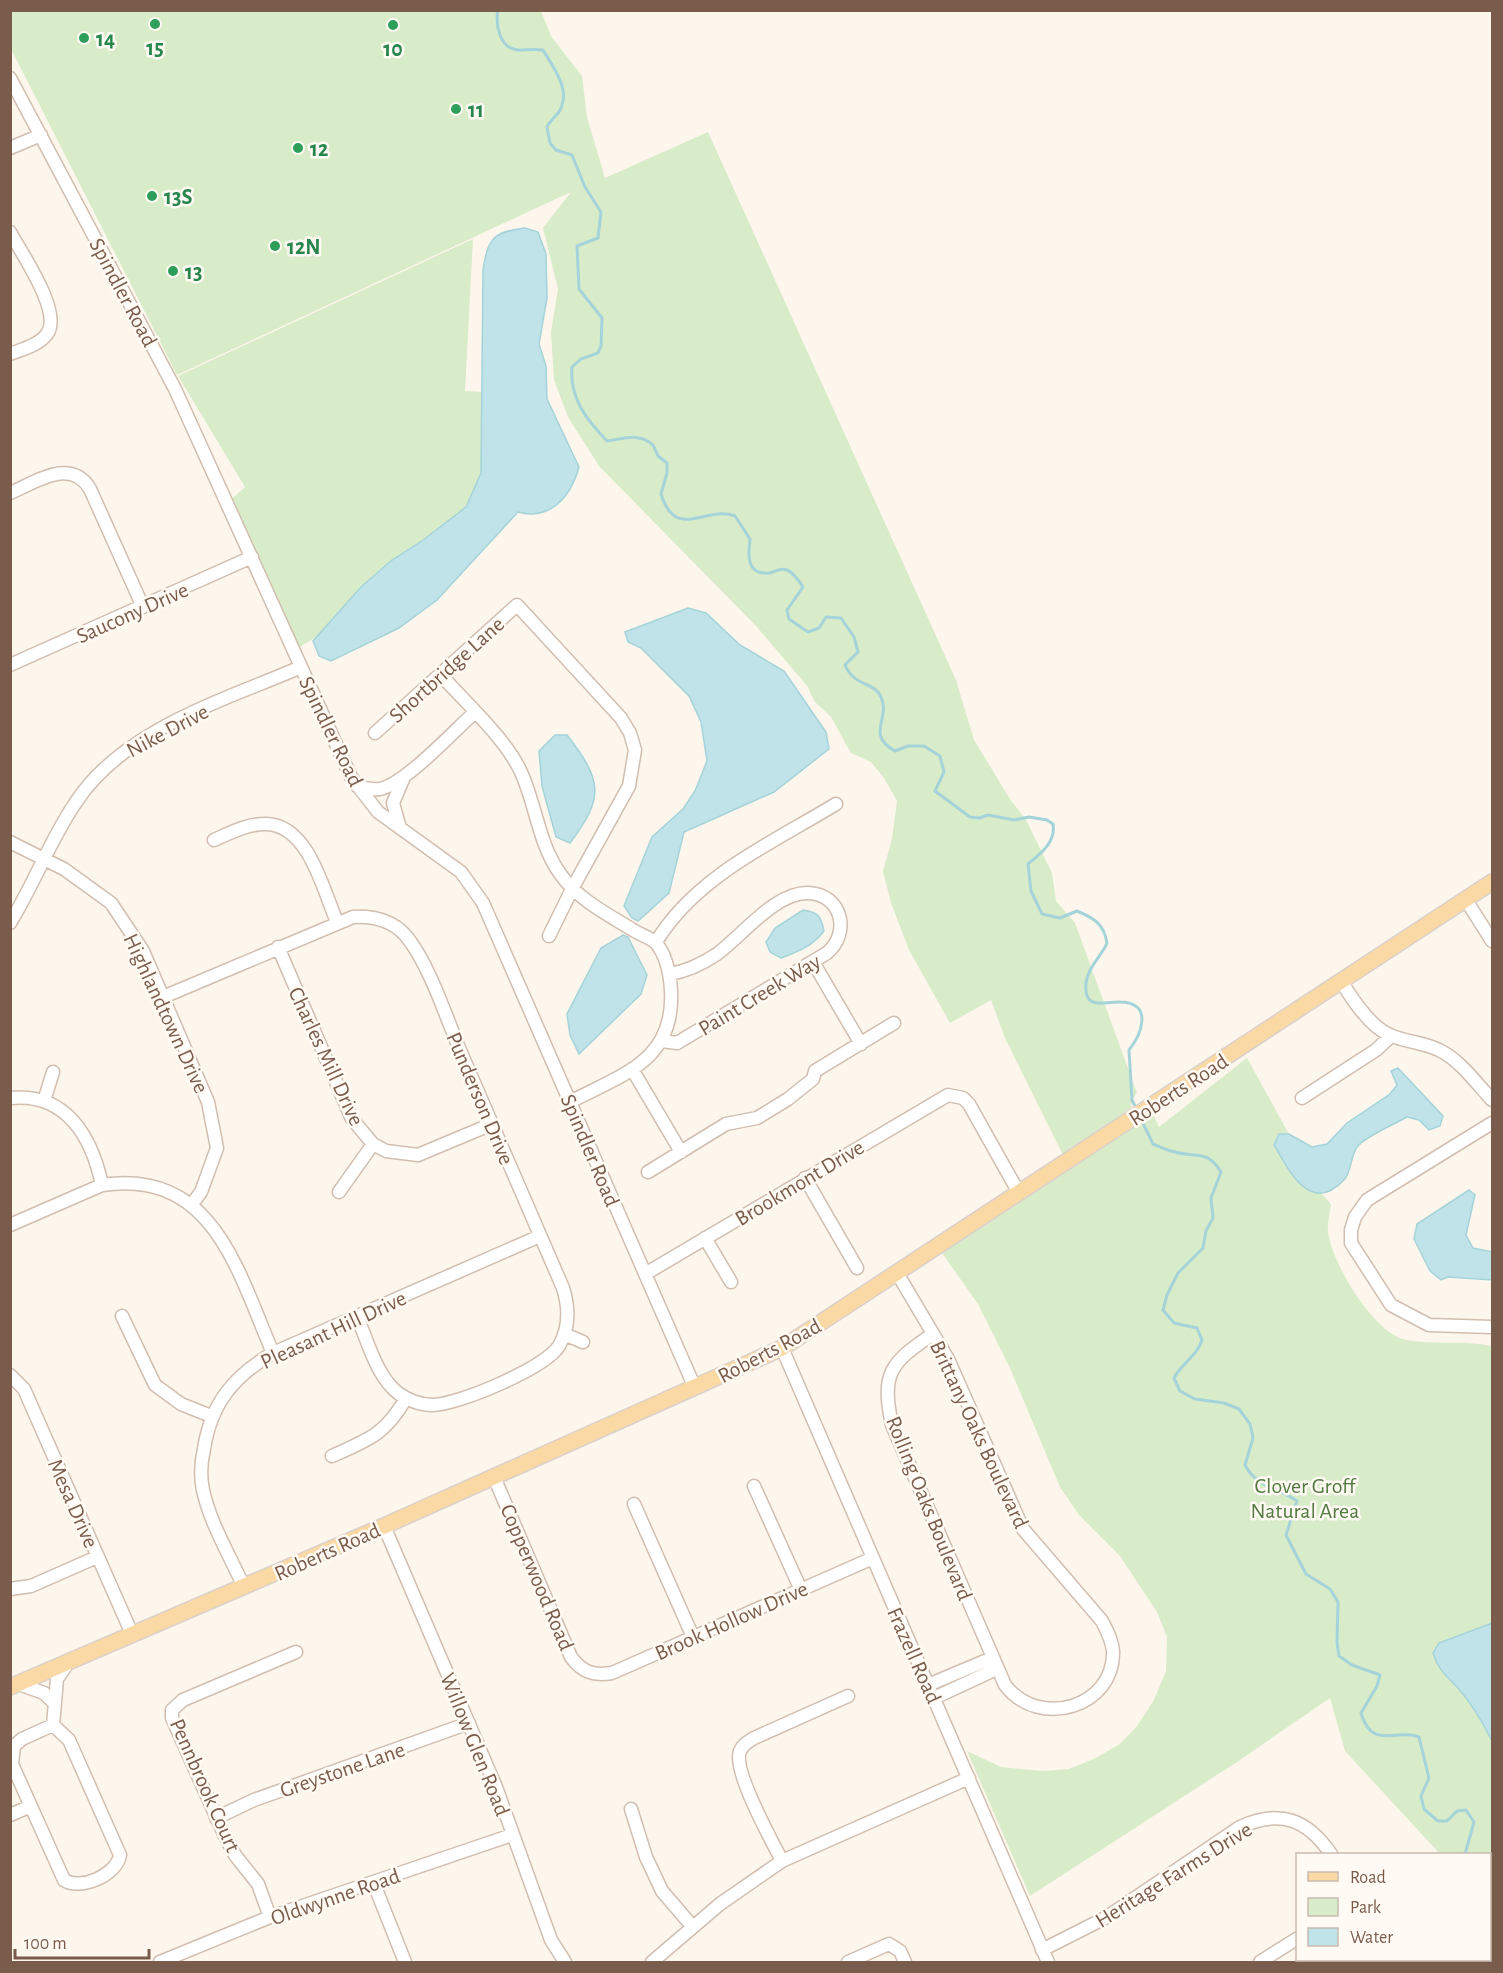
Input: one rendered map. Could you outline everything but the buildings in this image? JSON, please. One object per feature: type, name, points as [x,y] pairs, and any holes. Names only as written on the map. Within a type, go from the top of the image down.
[{"type":"main road","name":"Roberts Road","points":[[15,1685],[384,1526],[782,1348],[1492,884]]},
{"type":"street","name":"Spindler Road","points":[[10,78],[149,336],[357,786],[378,812],[447,859],[477,893],[695,1388]]},
{"type":"street","points":[[10,148],[41,135]]},
{"type":"street","points":[[10,232],[45,297],[52,315],[47,333],[33,345],[10,354]]},
{"type":"street","points":[[10,493],[62,472],[80,477],[90,489],[142,607]]},
{"type":"street","name":"Saucony Drive","points":[[10,665],[252,557]]},
{"type":"street","name":"Shortbridge Lane","points":[[375,733],[517,605],[621,718],[630,733],[635,750],[629,786],[573,887]]},
{"type":"street","name":"Nike Drive","points":[[10,923],[77,800],[119,755],[170,724],[301,667]]},
{"type":"street","points":[[441,675],[507,750],[520,770],[551,859],[561,876],[588,903],[656,942],[670,974],[672,1004],[662,1041],[651,1055],[632,1069],[570,1102]]},
{"type":"street","points":[[357,786],[382,789],[405,776],[474,712]]},
{"type":"street","points":[[400,828],[393,803],[405,776]]},
{"type":"street","points":[[656,942],[689,900],[722,873],[836,804]]},
{"type":"street","points":[[214,840],[242,828],[261,824],[281,827],[292,833],[308,855],[337,921]]},
{"type":"street","name":"Highlandtown Drive","points":[[10,842],[64,869],[111,903],[143,951],[208,1102],[217,1148],[201,1192],[192,1204]]},
{"type":"street","points":[[549,936],[573,887]]},
{"type":"street","name":"Paint Creek Way","points":[[662,1041],[677,1043],[827,953],[838,941],[842,929],[841,917],[829,902],[816,894],[794,895],[779,903],[740,932],[718,953],[696,966],[670,974]]},
{"type":"street","points":[[1466,900],[1492,941]]},
{"type":"street","name":"Punderson Drive","points":[[163,997],[337,921],[352,917],[376,918],[397,927],[412,943],[567,1299],[568,1311],[564,1334]]},
{"type":"street","name":"Charles Mill Drive","points":[[278,947],[352,1119],[373,1144],[394,1153],[418,1155],[492,1124]]},
{"type":"street","points":[[813,962],[861,1044]]},
{"type":"street","points":[[1341,981],[1358,1005],[1382,1030],[1391,1036],[1406,1038],[1440,1050],[1492,1100]]},
{"type":"street","points":[[648,1172],[726,1124],[757,1118],[788,1099],[813,1079],[816,1071],[894,1023]]},
{"type":"street","points":[[1302,1098],[1376,1050],[1391,1036]]},
{"type":"street","points":[[632,1069],[681,1152]]},
{"type":"street","points":[[44,1101],[53,1072]]},
{"type":"street","name":"Brookmont Drive","points":[[645,1274],[956,1090],[969,1104],[1019,1193]]},
{"type":"street","points":[[10,1098],[29,1097],[44,1101],[78,1124],[97,1161],[102,1185]]},
{"type":"street","points":[[1492,1123],[1367,1200],[1355,1217],[1351,1230],[1354,1249],[1391,1305],[1429,1325],[1492,1327]]},
{"type":"street","points":[[339,1192],[373,1144]]},
{"type":"street","points":[[804,1178],[857,1269]]},
{"type":"street","points":[[10,1225],[102,1185],[149,1186],[179,1195],[192,1204],[209,1222],[228,1252],[273,1353]]},
{"type":"street","name":"Pleasant Hill Drive","points":[[244,1587],[203,1490],[201,1465],[211,1416],[236,1379],[273,1353],[540,1236]]},
{"type":"street","points":[[705,1238],[731,1282]]},
{"type":"street","name":"Brittany Oaks Boulevard","points":[[897,1273],[948,1359],[1023,1529],[1102,1621],[1110,1637],[1113,1653],[1103,1683],[1095,1694],[1078,1704],[1060,1710],[1040,1710],[1024,1704],[1005,1685],[994,1662]]},
{"type":"street","points":[[122,1316],[155,1384],[181,1404],[211,1416]]},
{"type":"street","points":[[357,1317],[380,1370],[391,1386],[406,1398],[432,1405],[458,1400],[538,1366],[559,1345],[564,1334],[583,1342]]},
{"type":"street","name":"Rolling Oaks Boulevard","points":[[933,1334],[913,1348],[891,1369],[885,1395],[892,1425],[994,1662]]},
{"type":"street","name":"Frazell Road","points":[[782,1348],[1048,1962]]},
{"type":"street","name":"Mesa Drive","points":[[10,1375],[24,1389],[132,1634]]},
{"type":"street","points":[[332,1456],[368,1440],[385,1429],[406,1398]]},
{"type":"street","name":"Copperwood Road","points":[[494,1477],[572,1657],[587,1672]]},
{"type":"street","points":[[754,1486],[801,1590]]},
{"type":"street","points":[[634,1504],[693,1637]]},
{"type":"street","name":"Willow Glen Road","points":[[384,1526],[496,1787],[551,1940],[565,1962]]},
{"type":"street","points":[[10,1589],[31,1586],[97,1557]]},
{"type":"street","name":"Brook Hollow Drive","points":[[587,1672],[599,1675],[612,1673],[873,1558]]},
{"type":"street","name":"Pennbrook Court","points":[[270,1917],[258,1884],[235,1855],[216,1818],[174,1725],[172,1710],[183,1700],[296,1652]]},
{"type":"street","points":[[928,1685],[985,1661],[994,1662],[990,1672],[934,1698]]},
{"type":"street","points":[[53,1725],[57,1679],[68,1663]]},
{"type":"street","points":[[15,1685],[44,1693],[55,1704]]},
{"type":"street","points":[[782,1861],[753,1802],[739,1763],[739,1752],[745,1743],[754,1738],[848,1696]]},
{"type":"street","name":"Greystone Lane","points":[[216,1818],[254,1800],[469,1723]]},
{"type":"street","points":[[53,1725],[69,1740],[120,1855],[113,1869],[81,1884],[71,1884],[64,1880],[12,1764],[14,1746],[22,1739],[53,1725]]},
{"type":"street","points":[[652,1962],[692,1926],[782,1861],[969,1778]]},
{"type":"street","points":[[10,1815],[31,1806]]},
{"type":"street","points":[[631,1809],[646,1857],[662,1891],[692,1926]]},
{"type":"street","name":"Heritage Farms Drive","points":[[1042,1950],[1107,1917],[1240,1827],[1256,1820],[1273,1817],[1300,1823],[1322,1840],[1330,1853]]},
{"type":"street","name":"Oldwynne Road","points":[[160,1962],[270,1917],[374,1884],[512,1835]]},
{"type":"street","points":[[374,1884],[405,1962]]},
{"type":"street","points":[[1260,1962],[1296,1939]]},
{"type":"street","points":[[848,1962],[883,1945],[895,1946],[905,1962]]},
{"type":"green space","name":"Clover Groff Natural Area","points":[[10,11],[541,11],[551,36],[582,76],[587,117],[605,178],[708,132],[956,680],[974,740],[1010,799],[1026,820],[1052,873],[1056,901],[1075,923],[1137,1093],[1132,1100],[1130,1120],[1150,1108],[1159,1127],[1247,1058],[1322,1194],[1331,1204],[1328,1232],[1331,1245],[1346,1278],[1368,1311],[1393,1335],[1406,1340],[1492,1346],[1492,1921],[1491,1853],[1439,1853],[1345,1751],[1330,1698],[1240,1760],[1030,1896],[967,1751],[1001,1767],[1042,1771],[1069,1769],[1096,1758],[1120,1744],[1137,1726],[1154,1700],[1166,1671],[1167,1637],[1157,1612],[1120,1556],[1079,1515],[1060,1487],[1009,1366],[978,1304],[937,1246],[1066,1161],[1005,1038],[991,1000],[950,1023],[909,950],[891,903],[883,871],[892,839],[897,801],[884,778],[871,762],[851,753],[831,717],[814,701],[808,687],[756,626],[599,466],[568,417],[554,380],[551,332],[558,289],[543,228],[571,192],[177,375],[11,49]]},
{"type":"green space","points":[[473,239],[465,391],[482,392],[483,436],[481,468],[473,497],[458,516],[409,548],[378,572],[333,621],[308,642],[294,650],[228,502],[245,487],[178,376]]},
{"type":"water","points":[[525,228],[538,232],[546,254],[547,298],[539,344],[546,366],[547,399],[579,467],[571,488],[558,504],[550,509],[530,514],[518,512],[437,600],[399,628],[331,661],[319,656],[313,641],[361,587],[392,560],[422,541],[466,507],[481,473],[485,259],[494,238],[506,232]]},
{"type":"water","points":[[688,608],[706,613],[740,645],[784,671],[826,732],[829,749],[774,792],[684,832],[669,893],[638,921],[632,918],[624,906],[652,837],[683,809],[695,791],[707,761],[701,722],[689,696],[641,648],[628,642],[625,632]]},
{"type":"water","points":[[555,735],[567,735],[579,751],[593,777],[595,789],[589,813],[570,843],[556,837],[542,786],[539,751]]},
{"type":"water","points":[[803,910],[818,916],[824,931],[810,944],[781,958],[770,952],[766,942],[775,928]]},
{"type":"water","points":[[623,935],[628,937],[647,975],[641,994],[579,1054],[570,1035],[567,1014],[601,948]]},
{"type":"water","points":[[1398,1068],[1443,1116],[1440,1126],[1429,1130],[1419,1120],[1407,1117],[1362,1142],[1355,1150],[1347,1177],[1332,1190],[1321,1193],[1311,1191],[1302,1185],[1286,1166],[1274,1145],[1279,1134],[1289,1134],[1312,1147],[1327,1144],[1347,1123],[1390,1094],[1397,1085],[1391,1071]]},
{"type":"water","points":[[1469,1190],[1475,1195],[1466,1235],[1473,1248],[1492,1252],[1492,1280],[1448,1277],[1441,1280],[1430,1271],[1414,1239],[1417,1224]]},
{"type":"water","points":[[1492,1623],[1492,1741],[1473,1707],[1440,1668],[1433,1653],[1439,1643]]},
{"type":"waterway","points":[[498,10],[498,29],[503,41],[512,49],[543,50],[556,72],[564,96],[559,112],[547,127],[550,143],[556,150],[572,155],[585,187],[601,212],[598,238],[577,246],[579,289],[602,318],[601,346],[598,353],[581,359],[572,367],[573,389],[586,417],[607,441],[637,437],[653,445],[658,456],[667,463],[667,473],[661,494],[667,508],[675,516],[683,519],[724,514],[735,516],[750,539],[749,557],[752,567],[761,573],[785,569],[790,571],[803,587],[787,610],[789,619],[808,632],[819,628],[826,617],[841,618],[854,637],[858,652],[845,665],[854,677],[874,688],[881,697],[883,712],[880,732],[882,738],[886,745],[895,751],[908,746],[924,746],[940,756],[944,772],[935,791],[970,817],[979,818],[988,815],[1014,820],[1029,817],[1047,820],[1053,824],[1050,842],[1028,864],[1031,891],[1042,914],[1060,918],[1077,911],[1093,919],[1101,926],[1106,936],[1107,943],[1087,977],[1086,992],[1092,1001],[1131,1004],[1138,1008],[1141,1014],[1140,1028],[1129,1050],[1132,1100],[1136,1108]]},
{"type":"waterway","points":[[1141,1119],[1153,1144],[1182,1154],[1206,1157],[1221,1172],[1211,1198],[1213,1218],[1206,1231],[1203,1248],[1178,1273],[1167,1295],[1163,1310],[1174,1323],[1197,1328],[1202,1340],[1197,1351],[1174,1378],[1180,1391],[1195,1399],[1224,1403],[1239,1409],[1250,1424],[1253,1438],[1245,1465],[1262,1483],[1297,1501],[1286,1535],[1306,1574],[1330,1589],[1338,1602],[1339,1656],[1352,1665],[1380,1675],[1377,1686],[1361,1713],[1366,1725],[1378,1735],[1419,1737],[1429,1778],[1421,1796],[1424,1809],[1438,1821],[1447,1821],[1457,1811],[1466,1810],[1474,1822],[1465,1853]]},
{"type":"place","name":"15","points":[[155,24]]},
{"type":"place","name":"10","points":[[393,25]]},
{"type":"place","name":"14","points":[[84,38]]},
{"type":"place","name":"11","points":[[456,109]]},
{"type":"place","name":"12","points":[[298,148]]},
{"type":"place","name":"13S","points":[[152,196]]},
{"type":"place","name":"12N","points":[[275,246]]},
{"type":"place","name":"13","points":[[173,271]]}]
